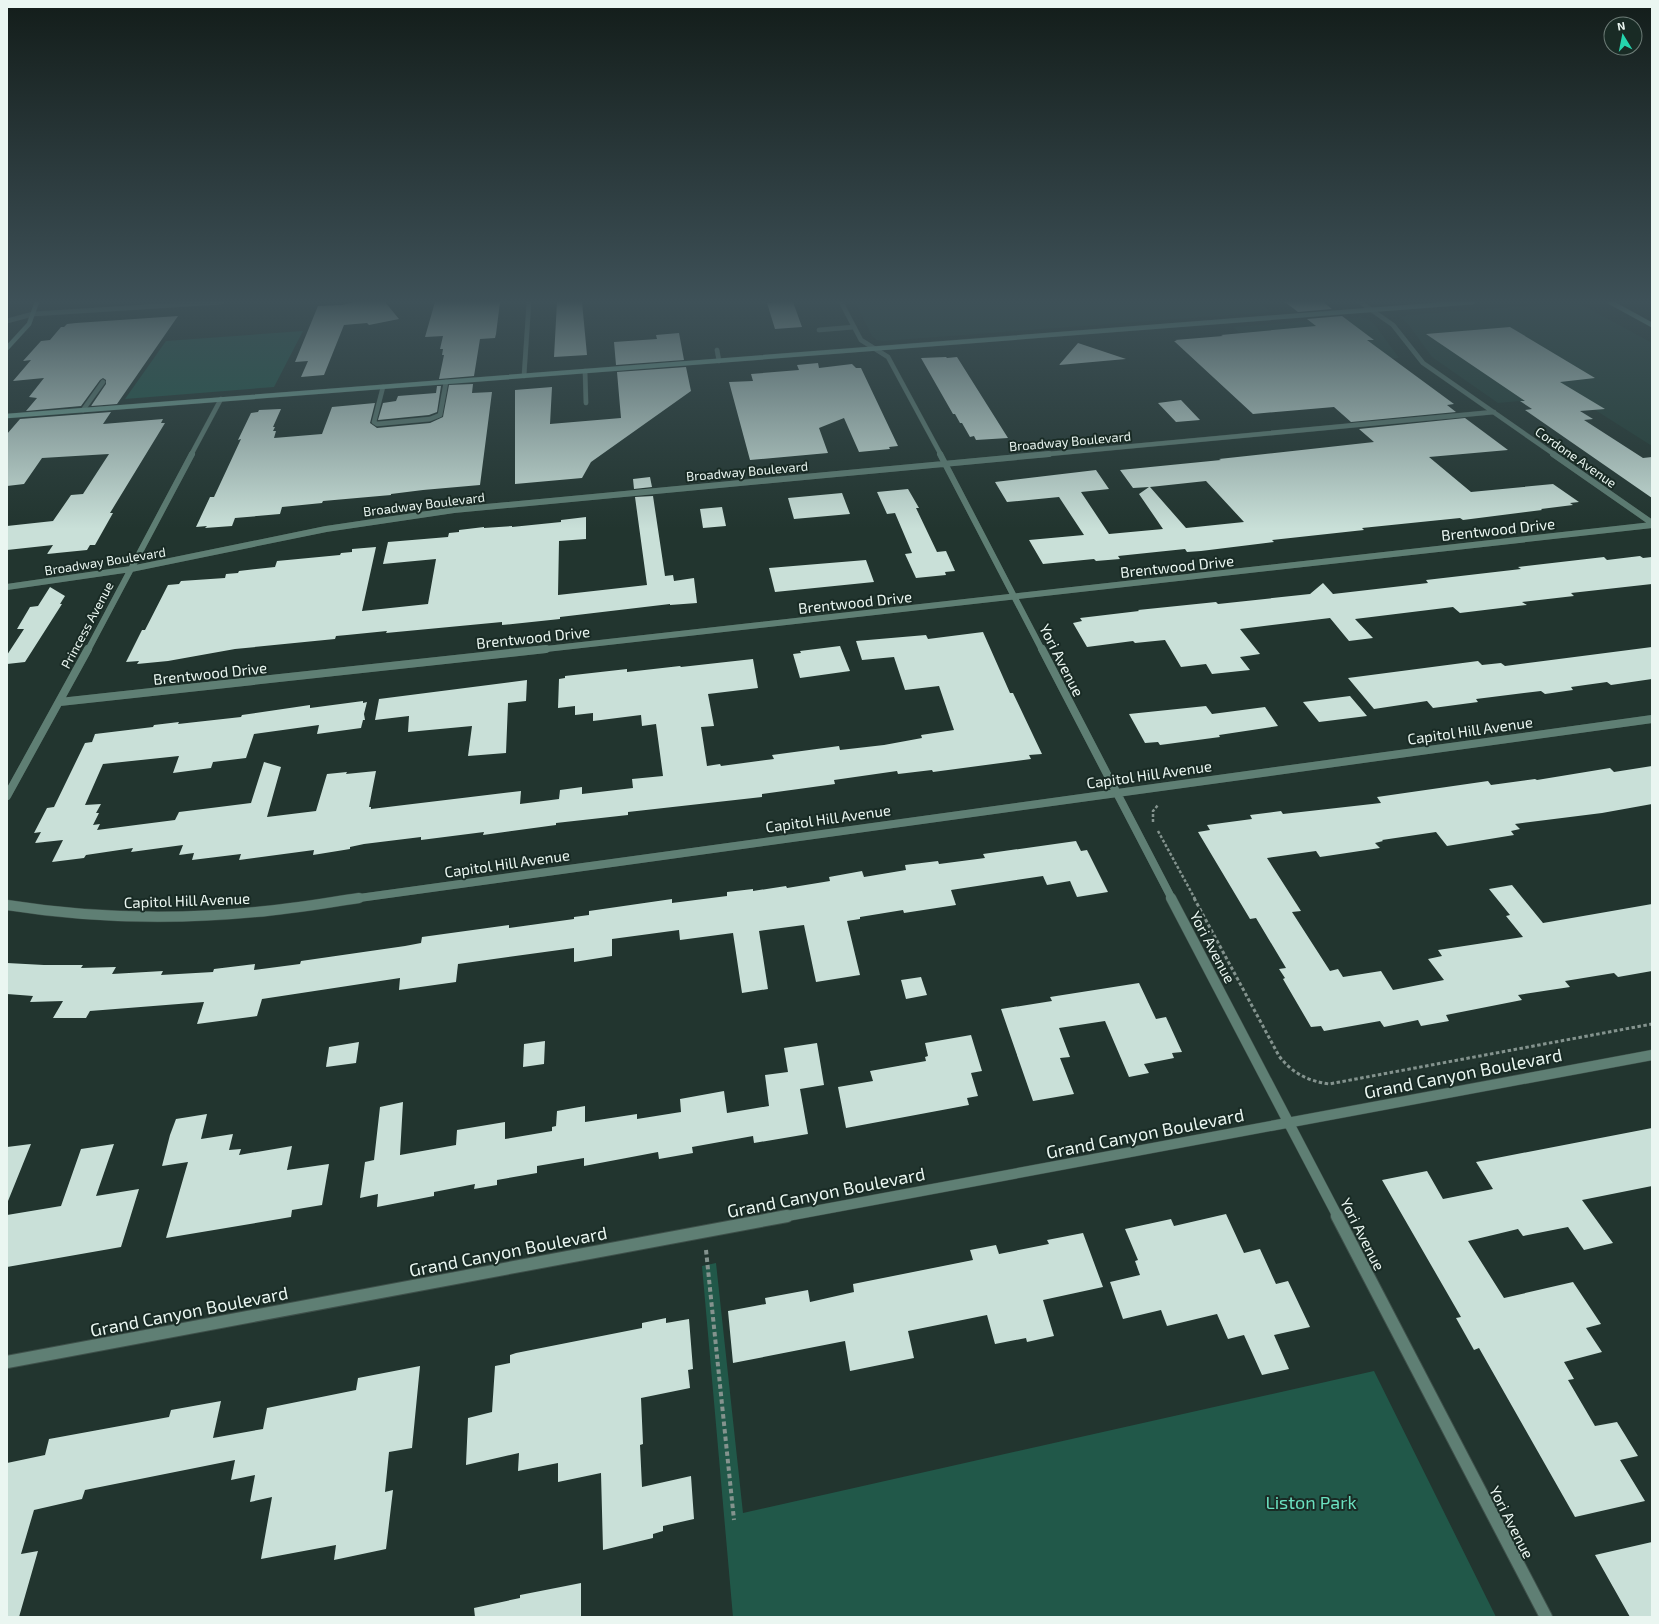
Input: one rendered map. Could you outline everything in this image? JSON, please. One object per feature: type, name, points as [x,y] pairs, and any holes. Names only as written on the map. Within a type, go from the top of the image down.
[{"type":"street","points":[[7,416],[501,378]]},
{"type":"street","points":[[585,378],[586,403]]},
{"type":"street","name":"Yori Avenue","points":[[899,378],[1546,1617]]},
{"type":"street","name":"Cordone Avenue","points":[[1444,378],[1652,524]]},
{"type":"street","points":[[83,410],[103,382]]},
{"type":"street","points":[[383,387],[374,422],[377,424],[430,419],[440,415],[446,382]]},
{"type":"street","name":"Princess Avenue","points":[[7,796],[60,702],[221,399]]},
{"type":"street","name":"Broadway Boulevard","points":[[7,587],[131,569],[326,529],[446,511],[1494,412]]},
{"type":"street","name":"Brentwood Drive","points":[[60,702],[1014,598],[1652,524]]},
{"type":"street","name":"Capitol Hill Avenue","points":[[7,905],[34,910],[103,916],[178,917],[257,912],[1652,719]]},
{"type":"street","name":"Grand Canyon Boulevard","points":[[7,1362],[1652,1055]]},
{"type":"path","points":[[1161,804],[1153,811],[1152,820],[1279,1056],[1285,1065],[1295,1073],[1307,1079],[1318,1083],[1329,1084],[1652,1024]]},
{"type":"path","points":[[704,1232],[734,1520]]},
{"type":"shaded area","points":[[1462,378],[1652,378],[1652,446],[1573,396],[1498,403]]},
{"type":"green space","points":[[140,378],[279,378],[274,387],[125,399]]},
{"type":"green space","name":"Liston Park","points":[[716,1263],[743,1513],[1374,1371],[1496,1617],[733,1617],[702,1266]]},
{"type":"building","points":[[16,378],[135,378],[117,404],[91,406],[106,384],[106,380],[103,378],[81,406],[26,411],[37,398],[29,397],[44,378],[13,381]]},
{"type":"building","points":[[618,378],[688,378],[691,391],[591,462],[582,478],[515,484],[515,390],[552,387],[550,424],[621,418]]},
{"type":"building","points":[[752,378],[866,378],[898,446],[889,447],[890,449],[859,452],[844,418],[819,428],[828,453],[750,460],[729,382],[753,381]]},
{"type":"building","points":[[932,378],[970,378],[1008,438],[976,440],[974,436],[970,437],[962,423],[960,423],[955,414],[953,414]]},
{"type":"building","points":[[1214,378],[1418,378],[1454,404],[1447,405],[1456,412],[1351,422],[1334,407],[1253,414]]},
{"type":"building","points":[[1491,378],[1595,378],[1560,382],[1605,409],[1580,411],[1593,419],[1584,420],[1643,458],[1652,457],[1652,498],[1525,410],[1532,409],[1520,401],[1525,401]]},
{"type":"building","points":[[473,384],[472,393],[492,392],[480,485],[323,501],[322,503],[282,507],[280,514],[235,518],[232,526],[205,528],[207,526],[196,527],[210,497],[214,497],[241,439],[238,440],[251,413],[258,412],[259,410],[281,409],[273,427],[275,427],[273,431],[276,431],[274,438],[322,434],[332,407],[375,403],[370,423],[377,428],[430,423],[443,417],[449,385]]},
{"type":"building","points":[[437,386],[441,386],[437,412],[429,415],[378,420],[383,403],[396,401],[398,396],[436,393]]},
{"type":"building","points":[[1181,400],[1200,420],[1176,422],[1158,403]]},
{"type":"building","points":[[111,412],[103,424],[163,419],[161,423],[165,423],[110,513],[113,513],[95,545],[90,545],[87,550],[47,554],[53,545],[7,550],[7,526],[53,521],[71,495],[83,494],[109,454],[42,458],[24,484],[7,486],[7,434],[20,419]]},
{"type":"building","points":[[1465,418],[1508,450],[1429,457],[1471,492],[1553,484],[1579,502],[1570,503],[1573,505],[1541,509],[1542,510],[1463,520],[1460,518],[1362,528],[1364,530],[1272,540],[1274,542],[1201,551],[1187,552],[1185,549],[1118,556],[1120,559],[1096,561],[1094,559],[1043,564],[1029,540],[1084,535],[1059,497],[1007,502],[995,482],[1096,470],[1109,489],[1081,492],[1109,534],[1163,529],[1139,494],[1149,487],[1133,488],[1120,470],[1374,442],[1359,429]],"holes":[[[1206,481],[1244,522],[1186,528],[1150,487]]]},
{"type":"building","points":[[650,477],[652,487],[634,489],[633,479]]},
{"type":"building","points":[[908,489],[919,508],[916,508],[937,552],[946,551],[955,571],[945,572],[946,575],[916,578],[905,554],[912,553],[895,513],[887,514],[877,492]]},
{"type":"building","points":[[842,493],[850,514],[794,519],[788,498]]},
{"type":"building","points":[[653,496],[665,576],[673,575],[674,581],[694,578],[697,603],[670,604],[560,617],[560,619],[502,625],[502,622],[386,633],[387,631],[336,636],[335,639],[235,649],[168,661],[137,664],[139,661],[126,662],[142,630],[145,630],[168,585],[179,584],[181,581],[225,578],[226,574],[238,573],[239,571],[275,567],[277,561],[340,555],[341,553],[352,552],[352,549],[376,547],[362,611],[428,604],[436,559],[383,564],[388,542],[448,537],[449,533],[459,532],[459,530],[561,522],[561,520],[586,517],[586,539],[559,541],[558,595],[647,585],[635,497]]},
{"type":"building","points":[[722,507],[726,526],[703,528],[700,509]]},
{"type":"building","points":[[1640,556],[1643,558],[1652,557],[1652,584],[1571,593],[1574,596],[1522,602],[1527,605],[1460,613],[1453,607],[1355,619],[1373,638],[1349,641],[1330,618],[1240,629],[1260,654],[1240,657],[1250,670],[1212,674],[1206,664],[1181,667],[1165,640],[1135,643],[1133,641],[1087,647],[1073,623],[1082,621],[1080,618],[1139,611],[1138,610],[1216,602],[1218,604],[1310,594],[1323,583],[1333,594],[1428,583],[1426,580],[1521,569],[1518,567],[1604,557],[1607,560]]},
{"type":"building","points":[[866,560],[874,582],[775,592],[769,568]]},
{"type":"building","points":[[50,587],[65,596],[60,604],[62,604],[25,662],[7,664],[7,655],[24,629],[17,629],[30,607],[38,606]]},
{"type":"building","points":[[983,632],[1010,693],[1013,693],[1042,754],[1029,755],[1031,759],[933,772],[932,770],[898,774],[897,771],[834,780],[835,784],[762,794],[762,797],[628,812],[628,815],[556,823],[556,825],[483,835],[484,832],[421,840],[421,837],[364,844],[350,847],[350,849],[313,855],[314,850],[239,860],[241,854],[192,860],[194,853],[179,855],[183,845],[131,852],[133,848],[86,855],[84,858],[52,862],[63,840],[35,843],[41,832],[34,833],[47,808],[54,807],[85,743],[92,742],[95,734],[153,727],[154,725],[179,722],[178,724],[241,717],[242,715],[310,705],[310,708],[363,701],[363,703],[367,702],[364,714],[365,720],[363,720],[361,728],[317,734],[319,725],[254,734],[246,758],[213,762],[211,768],[173,773],[179,756],[103,764],[85,805],[101,804],[96,813],[99,813],[93,825],[100,824],[97,830],[175,820],[179,812],[251,803],[264,762],[281,767],[267,817],[316,811],[327,774],[347,772],[346,774],[376,771],[369,807],[371,807],[371,809],[521,791],[520,804],[559,799],[560,790],[582,787],[582,794],[633,788],[632,779],[663,776],[656,724],[642,726],[641,715],[593,721],[593,713],[575,715],[575,706],[558,708],[559,679],[565,678],[565,676],[627,669],[627,672],[753,659],[758,688],[708,694],[714,726],[701,727],[707,766],[720,764],[721,766],[774,759],[772,755],[839,746],[840,750],[884,745],[922,738],[921,735],[954,730],[939,686],[905,690],[894,657],[862,660],[856,641],[926,635],[928,639]]},
{"type":"building","points":[[840,646],[850,671],[800,678],[793,654],[801,653],[800,651]]},
{"type":"building","points":[[1652,647],[1652,679],[1611,685],[1607,682],[1571,687],[1573,690],[1545,694],[1541,691],[1476,699],[1478,702],[1433,708],[1427,701],[1374,709],[1348,678],[1478,661],[1482,665],[1501,663],[1505,666]]},
{"type":"building","points":[[527,680],[526,701],[508,703],[506,753],[468,756],[472,726],[408,732],[409,716],[375,720],[379,699]]},
{"type":"building","points":[[1350,696],[1367,716],[1319,722],[1303,702]]},
{"type":"building","points":[[1206,706],[1212,714],[1265,707],[1278,726],[1219,735],[1220,737],[1160,745],[1158,742],[1145,743],[1129,714]]},
{"type":"building","points":[[1652,766],[1652,804],[1602,813],[1515,824],[1520,829],[1511,831],[1514,835],[1447,846],[1436,832],[1382,840],[1383,841],[1375,843],[1380,848],[1320,857],[1316,851],[1267,858],[1301,911],[1292,912],[1330,971],[1338,969],[1343,977],[1381,971],[1393,990],[1444,980],[1428,959],[1442,956],[1438,950],[1523,937],[1506,916],[1510,915],[1489,889],[1512,885],[1543,923],[1652,904],[1652,971],[1618,977],[1614,973],[1565,981],[1570,987],[1518,995],[1522,1000],[1446,1015],[1449,1021],[1421,1026],[1418,1020],[1384,1027],[1380,1021],[1324,1031],[1321,1026],[1311,1027],[1283,979],[1285,978],[1279,969],[1286,968],[1256,918],[1250,919],[1198,832],[1210,830],[1207,825],[1252,819],[1250,815],[1281,811],[1283,814],[1381,803],[1377,797],[1488,781],[1491,785],[1535,779],[1537,780],[1610,768],[1614,772]]},
{"type":"building","points":[[1076,841],[1081,851],[1087,850],[1108,892],[1077,897],[1070,881],[1047,885],[1043,876],[951,890],[956,905],[904,913],[903,910],[860,917],[860,919],[847,921],[860,975],[816,982],[804,925],[759,931],[768,989],[742,993],[733,933],[680,940],[679,930],[612,939],[612,956],[574,962],[574,948],[458,964],[456,982],[399,990],[400,978],[262,999],[257,1016],[197,1024],[204,1002],[90,1011],[86,1018],[53,1018],[63,1001],[30,1002],[33,996],[7,994],[7,963],[83,965],[81,968],[116,967],[112,974],[163,971],[161,975],[213,972],[214,969],[255,964],[254,970],[300,964],[301,961],[421,943],[422,937],[509,925],[509,928],[574,919],[574,917],[589,915],[589,911],[672,899],[672,903],[727,896],[727,892],[753,889],[753,891],[786,886],[787,888],[830,881],[829,877],[862,871],[864,877],[906,870],[905,865],[938,861],[939,864],[985,858],[983,854]]},
{"type":"building","points":[[921,977],[927,995],[906,999],[901,980]]},
{"type":"building","points":[[1139,983],[1156,1019],[1166,1017],[1182,1052],[1172,1053],[1174,1058],[1144,1064],[1149,1073],[1129,1077],[1105,1021],[1059,1028],[1070,1057],[1060,1058],[1074,1094],[1033,1101],[1001,1009],[1052,1001],[1050,997]]},
{"type":"building","points":[[971,1035],[982,1071],[971,1073],[978,1096],[967,1098],[969,1105],[846,1128],[838,1087],[873,1081],[870,1071],[926,1061],[925,1057],[928,1056],[925,1043]]},
{"type":"building","points":[[545,1041],[544,1064],[523,1067],[524,1044]]},
{"type":"building","points":[[359,1042],[356,1063],[326,1067],[329,1047]]},
{"type":"building","points":[[817,1043],[824,1085],[800,1089],[808,1134],[754,1143],[753,1136],[692,1147],[693,1153],[659,1159],[658,1152],[584,1166],[584,1158],[537,1166],[537,1173],[497,1180],[497,1185],[474,1189],[475,1184],[434,1192],[434,1196],[377,1207],[378,1194],[360,1198],[365,1162],[374,1160],[380,1107],[403,1102],[400,1155],[456,1145],[457,1130],[505,1122],[505,1139],[552,1131],[552,1127],[556,1126],[557,1111],[585,1106],[585,1122],[637,1114],[637,1119],[681,1112],[680,1099],[724,1091],[727,1113],[769,1106],[765,1075],[788,1072],[784,1048]]},
{"type":"building","points":[[207,1114],[201,1139],[233,1134],[229,1150],[241,1149],[239,1155],[292,1146],[287,1170],[329,1164],[322,1205],[292,1210],[291,1217],[166,1238],[188,1162],[162,1166],[170,1135],[176,1119]]},
{"type":"building","points":[[1652,1128],[1652,1186],[1582,1200],[1613,1243],[1584,1250],[1568,1227],[1523,1236],[1518,1229],[1468,1241],[1504,1298],[1573,1282],[1601,1324],[1586,1328],[1602,1352],[1564,1362],[1574,1379],[1568,1380],[1595,1426],[1617,1422],[1638,1456],[1620,1460],[1645,1501],[1575,1517],[1479,1348],[1474,1350],[1456,1318],[1461,1317],[1382,1180],[1427,1171],[1443,1199],[1493,1189],[1476,1162]]},
{"type":"building","points":[[31,1144],[8,1201],[7,1201],[7,1147]]},
{"type":"building","points":[[114,1144],[96,1196],[139,1189],[121,1247],[7,1267],[7,1215],[61,1206],[81,1149]]},
{"type":"building","points":[[1226,1214],[1244,1253],[1260,1249],[1276,1284],[1288,1281],[1310,1327],[1274,1335],[1289,1369],[1262,1375],[1244,1335],[1228,1339],[1217,1314],[1167,1326],[1161,1310],[1123,1319],[1110,1282],[1140,1275],[1135,1261],[1138,1260],[1125,1229],[1171,1219],[1174,1226]]},
{"type":"building","points":[[1083,1233],[1103,1287],[1043,1300],[1054,1336],[1027,1342],[1026,1338],[995,1344],[987,1315],[908,1331],[914,1358],[850,1371],[845,1341],[733,1363],[728,1311],[766,1304],[765,1298],[808,1290],[810,1302],[854,1292],[853,1284],[973,1260],[970,1250],[996,1245],[999,1254],[1049,1244],[1047,1240]]},
{"type":"building","points":[[666,1318],[666,1323],[689,1319],[693,1369],[688,1370],[690,1388],[641,1398],[643,1444],[640,1445],[642,1487],[691,1476],[694,1519],[663,1526],[663,1531],[653,1534],[653,1538],[603,1550],[601,1473],[558,1482],[558,1463],[518,1471],[519,1453],[466,1465],[468,1418],[492,1412],[495,1366],[510,1363],[510,1355],[516,1353],[642,1328],[642,1323]]},
{"type":"building","points":[[420,1366],[412,1448],[389,1452],[385,1492],[393,1490],[386,1549],[334,1560],[336,1545],[261,1559],[272,1497],[250,1502],[255,1475],[231,1480],[235,1460],[85,1490],[82,1499],[34,1510],[21,1554],[38,1551],[19,1617],[7,1617],[7,1463],[45,1455],[49,1439],[169,1417],[171,1410],[221,1401],[213,1438],[263,1429],[267,1408],[356,1390],[358,1378]]},
{"type":"building","points":[[1652,1542],[1652,1617],[1630,1617],[1595,1555]]},
{"type":"building","points":[[581,1583],[581,1617],[475,1617],[474,1608],[520,1598],[520,1595]]}]
